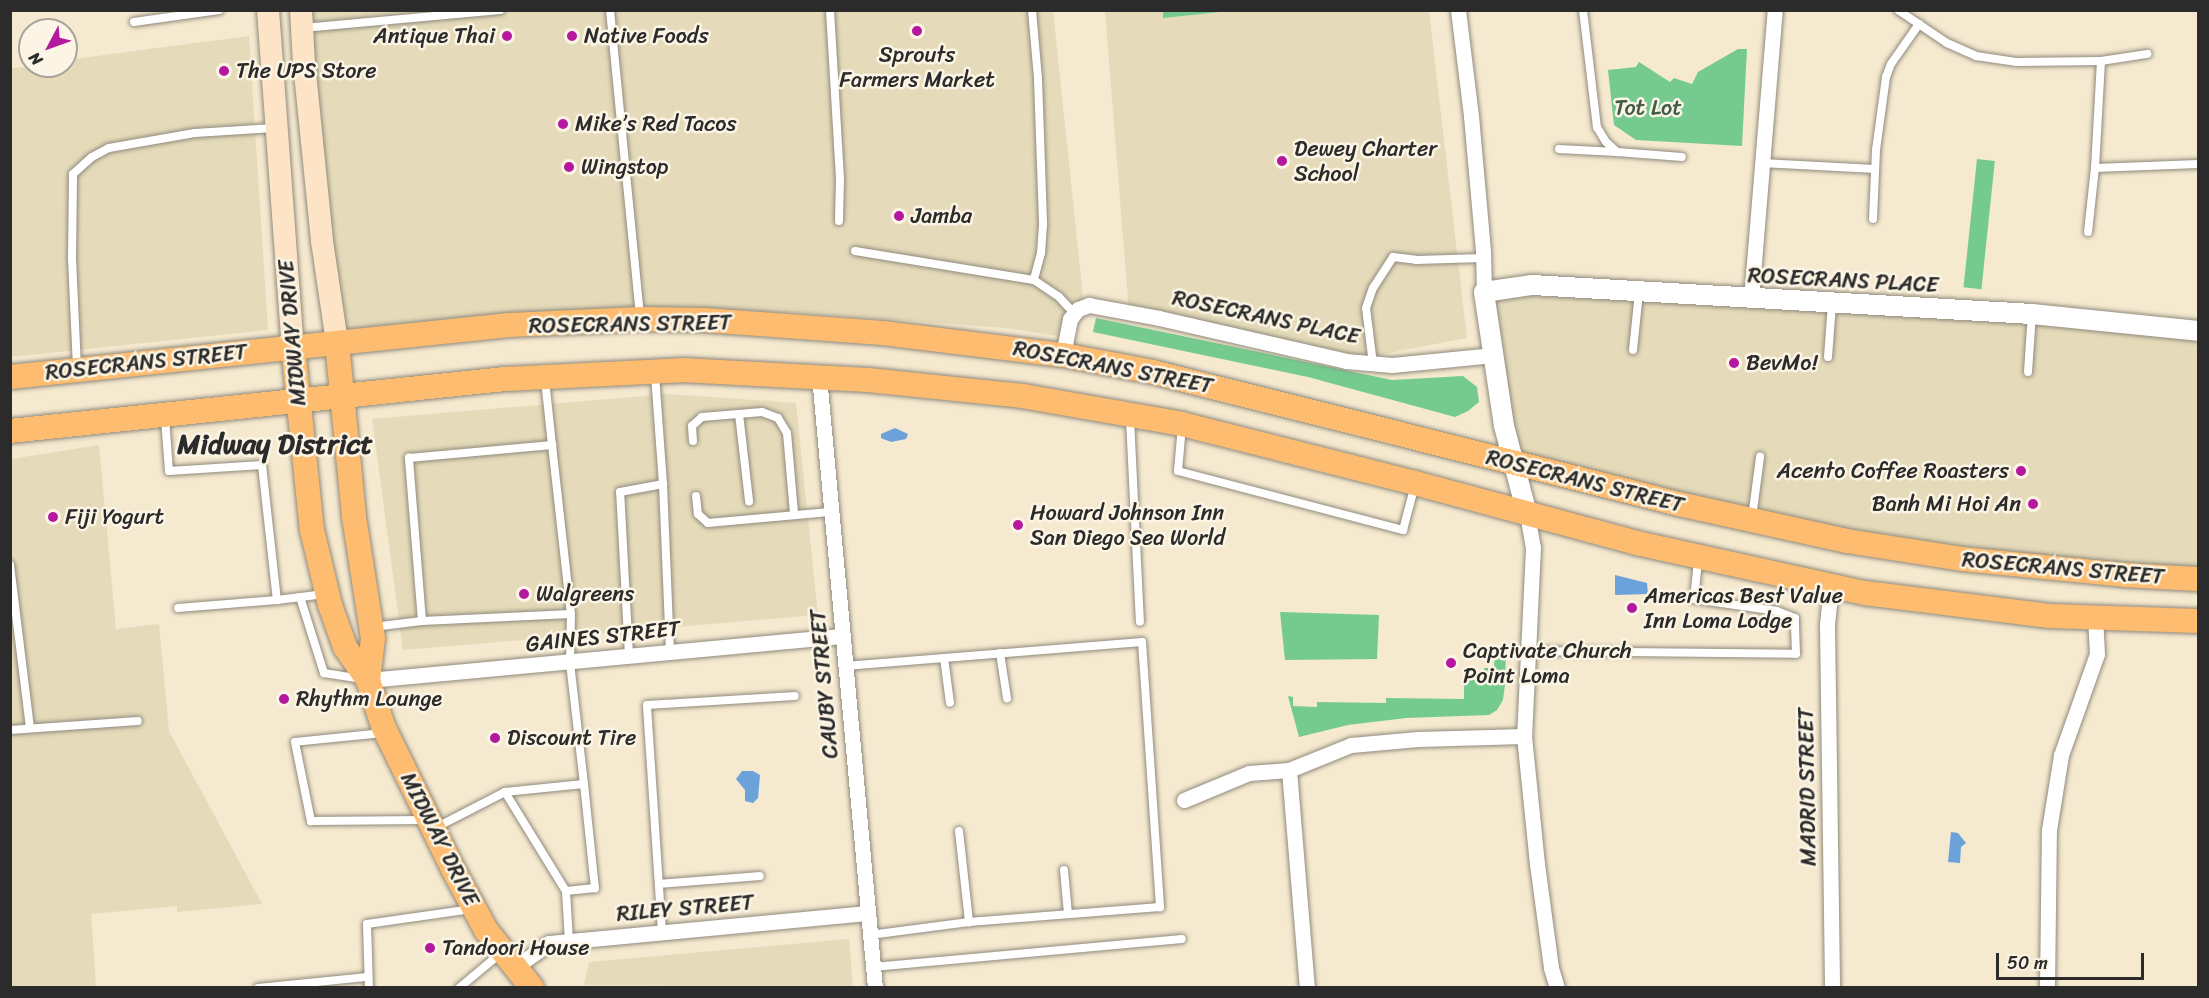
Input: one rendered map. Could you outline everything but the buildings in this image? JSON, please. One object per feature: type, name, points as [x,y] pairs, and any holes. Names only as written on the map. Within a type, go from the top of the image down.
[{"type":"main road","name":"MIDWAY DRIVE","points":[[268,10],[297,401],[312,530],[327,594],[345,647],[368,680],[387,733],[474,909],[508,960],[532,987]]},
{"type":"main road","name":"MIDWAY DRIVE","points":[[301,19],[322,241],[337,344],[354,517],[372,627],[368,680]]},
{"type":"main road","name":"ROSECRANS STREET","points":[[10,377],[509,325],[640,319],[705,320],[840,329],[1063,355],[1204,383],[1512,462],[1847,541],[1962,559],[2124,575],[2199,579]]},
{"type":"main road","name":"ROSECRANS STREET","points":[[10,431],[164,413],[545,377],[682,370],[819,376],[968,390],[1182,424],[1698,558],[1831,586],[1954,606],[2095,620],[2199,621]]},
{"type":"street","points":[[1751,299],[1775,10]]},
{"type":"street","points":[[1460,11],[1471,116],[1484,292],[1512,462],[1527,514],[1533,547],[1526,651],[1524,736],[1537,864],[1551,968],[1557,987]]},
{"type":"street","name":"ROSECRANS PLACE","points":[[1484,292],[1532,285],[2032,314],[2199,331]]},
{"type":"street","name":"ROSECRANS PLACE","points":[[1074,313],[1089,305],[1346,361],[1373,364],[1392,365],[1494,355]]},
{"type":"street","points":[[1063,355],[1068,324],[1074,313]]},
{"type":"street","name":"CAUBY STREET","points":[[819,376],[875,987]]},
{"type":"street","name":"MADRID STREET","points":[[1831,586],[1827,625],[1832,987]]},
{"type":"street","points":[[2047,987],[2049,830],[2061,755],[2097,654],[2095,620]]},
{"type":"street","name":"GAINES STREET","points":[[368,680],[842,636]]},
{"type":"street","points":[[1184,800],[1249,773],[1289,770],[1352,746],[1418,739],[1524,736]]},
{"type":"street","points":[[1289,770],[1307,987]]},
{"type":"street","name":"RILEY STREET","points":[[508,960],[549,943],[868,913]]},
{"type":"lane","points":[[134,22],[219,10]]},
{"type":"lane","points":[[301,19],[500,10]]},
{"type":"lane","points":[[610,10],[640,319]]},
{"type":"lane","points":[[830,10],[840,179],[839,221]]},
{"type":"lane","points":[[1032,10],[1038,79],[1043,225],[1041,253],[1034,280]]},
{"type":"lane","points":[[1583,10],[1597,127],[1606,142],[1617,152]]},
{"type":"lane","points":[[1898,10],[1947,43],[1976,56],[2016,62],[2101,61],[2147,54]]},
{"type":"lane","points":[[1873,219],[1875,169],[1886,77],[1891,64],[1919,24]]},
{"type":"lane","points":[[2088,232],[2096,168],[2101,61]]},
{"type":"lane","points":[[77,369],[72,259],[74,174],[92,157],[109,148],[195,133],[276,128]]},
{"type":"lane","points":[[1559,149],[1682,157]]},
{"type":"lane","points":[[1762,163],[1875,169]]},
{"type":"lane","points":[[2096,168],[2199,164]]},
{"type":"lane","points":[[855,251],[1034,280],[1059,297],[1074,313]]},
{"type":"lane","points":[[1373,364],[1366,308],[1373,288],[1393,257],[1416,260],[1483,258]]},
{"type":"lane","points":[[1633,350],[1639,291]]},
{"type":"lane","points":[[1828,357],[1832,304]]},
{"type":"lane","points":[[2028,372],[2032,314]]},
{"type":"lane","points":[[654,372],[663,484],[670,652]]},
{"type":"lane","points":[[545,377],[571,614],[570,663],[595,888],[566,891]]},
{"type":"lane","points":[[164,413],[170,471],[262,465],[277,600]]},
{"type":"lane","points":[[693,441],[692,426],[702,417],[770,413],[784,424],[787,433],[794,513]]},
{"type":"lane","points":[[739,414],[749,501]]},
{"type":"lane","points":[[1130,414],[1140,622]]},
{"type":"lane","points":[[1182,424],[1178,471],[1403,530],[1415,483]]},
{"type":"lane","points":[[422,621],[409,458],[552,445]]},
{"type":"lane","points":[[1752,520],[1761,458]]},
{"type":"lane","points":[[629,656],[620,492],[663,484]]},
{"type":"lane","points":[[696,496],[698,514],[708,523],[794,513],[830,512]]},
{"type":"lane","points":[[1526,651],[1796,654],[1795,618],[1778,611],[1695,599],[1698,558]]},
{"type":"lane","points":[[10,565],[30,728]]},
{"type":"lane","points":[[178,608],[327,594]]},
{"type":"lane","points":[[300,597],[324,673],[368,680]]},
{"type":"lane","points":[[372,627],[422,621],[571,614]]},
{"type":"lane","points":[[845,666],[1142,642],[1160,907],[969,922],[870,935]]},
{"type":"lane","points":[[1000,653],[1007,698]]},
{"type":"lane","points":[[944,658],[950,703]]},
{"type":"lane","points":[[662,932],[647,705],[795,696]]},
{"type":"lane","points":[[10,730],[138,721]]},
{"type":"lane","points":[[387,733],[295,742],[311,821],[431,825],[505,792],[584,784]]},
{"type":"lane","points":[[505,792],[566,891],[570,941]]},
{"type":"lane","points":[[959,831],[969,922]]},
{"type":"lane","points":[[1064,870],[1068,914]]},
{"type":"lane","points":[[658,884],[760,876]]},
{"type":"lane","points":[[369,987],[367,924],[474,909]]},
{"type":"lane","points":[[873,967],[1182,939]]},
{"type":"lane","points":[[459,987],[508,960]]},
{"type":"lane","points":[[258,987],[368,977]]},
{"type":"shaded area","points":[[307,11],[1053,11],[1084,306],[1066,337],[1005,328],[788,312],[340,335]]},
{"type":"shaded area","name":"Dewey Charter School","points":[[1105,11],[1429,11],[1467,338],[1346,361],[1129,312]]},
{"type":"shaded area","points":[[249,36],[268,330],[11,357],[10,68],[18,68],[18,78],[78,78],[78,58]]},
{"type":"shaded area","points":[[1531,287],[2198,335],[2198,576],[1992,559],[1514,460],[1488,294]]},
{"type":"shaded area","points":[[668,394],[796,403],[818,615],[403,650],[372,419]]},
{"type":"shaded area","points":[[99,445],[116,629],[159,624],[169,731],[262,904],[177,912],[177,906],[91,914],[96,987],[11,988],[11,459]]},
{"type":"shaded area","points":[[849,939],[853,987],[584,985],[589,962]]},
{"type":"green space","points":[[1163,10],[1229,10],[1229,11],[1163,18]]},
{"type":"green space","name":"Tot Lot","points":[[1738,49],[1747,49],[1742,146],[1636,140],[1614,125],[1608,70],[1636,67],[1639,62],[1670,82],[1674,78],[1692,84],[1698,72]]},
{"type":"green space","points":[[1977,159],[1995,161],[1981,289],[1964,287]]},
{"type":"green space","points":[[1096,318],[1392,380],[1463,376],[1477,387],[1479,402],[1468,411],[1455,417],[1308,377],[1093,332]]},
{"type":"green space","points":[[1280,612],[1379,615],[1377,659],[1285,660]]},
{"type":"green space","points":[[1495,650],[1506,651],[1505,685],[1503,700],[1497,710],[1489,715],[1406,718],[1348,725],[1299,737],[1288,696],[1293,697],[1293,706],[1317,707],[1317,702],[1386,703],[1386,698],[1464,699],[1464,677],[1483,678],[1484,668],[1494,668]]},
{"type":"water","points":[[895,428],[908,434],[906,439],[891,442],[881,438],[881,434]]},
{"type":"water","points":[[1615,575],[1647,583],[1648,594],[1615,595]]},
{"type":"water","points":[[742,771],[753,771],[760,775],[758,798],[753,803],[745,801],[745,790],[736,779]]},
{"type":"water","points":[[1951,832],[1958,833],[1966,843],[1961,847],[1960,863],[1948,862]]},
{"type":"place","name":"Sprouts Farmers Market","points":[[917,31]]},
{"type":"place","name":"Antique Thai","points":[[507,36]]},
{"type":"place","name":"Native Foods","points":[[572,36]]},
{"type":"place","name":"The UPS Store","points":[[224,71]]},
{"type":"place","name":"Mike’s Red Tacos","points":[[563,124]]},
{"type":"place","name":"Dewey Charter School","points":[[1282,161]]},
{"type":"place","name":"Wingstop","points":[[569,167]]},
{"type":"place","name":"Jamba","points":[[899,216]]},
{"type":"place","name":"BevMo!","points":[[1734,363]]},
{"type":"place","name":"Acento Coffee Roasters","points":[[2021,471]]},
{"type":"place","name":"Banh Mi Hoi An","points":[[2033,504]]},
{"type":"place","name":"Fiji Yogurt","points":[[53,517]]},
{"type":"place","name":"Howard Johnson Inn San Diego Sea World","points":[[1018,525]]},
{"type":"place","name":"Walgreens","points":[[524,594]]},
{"type":"place","name":"Americas Best Value Inn Loma Lodge","points":[[1632,608]]},
{"type":"place","name":"Captivate Church Point Loma","points":[[1451,663]]},
{"type":"place","name":"Rhythm Lounge","points":[[284,699]]},
{"type":"place","name":"Discount Tire","points":[[495,738]]},
{"type":"place","name":"Tandoori House","points":[[430,948]]},
{"type":"district","name":"Midway District","points":[[275,444]]}]
